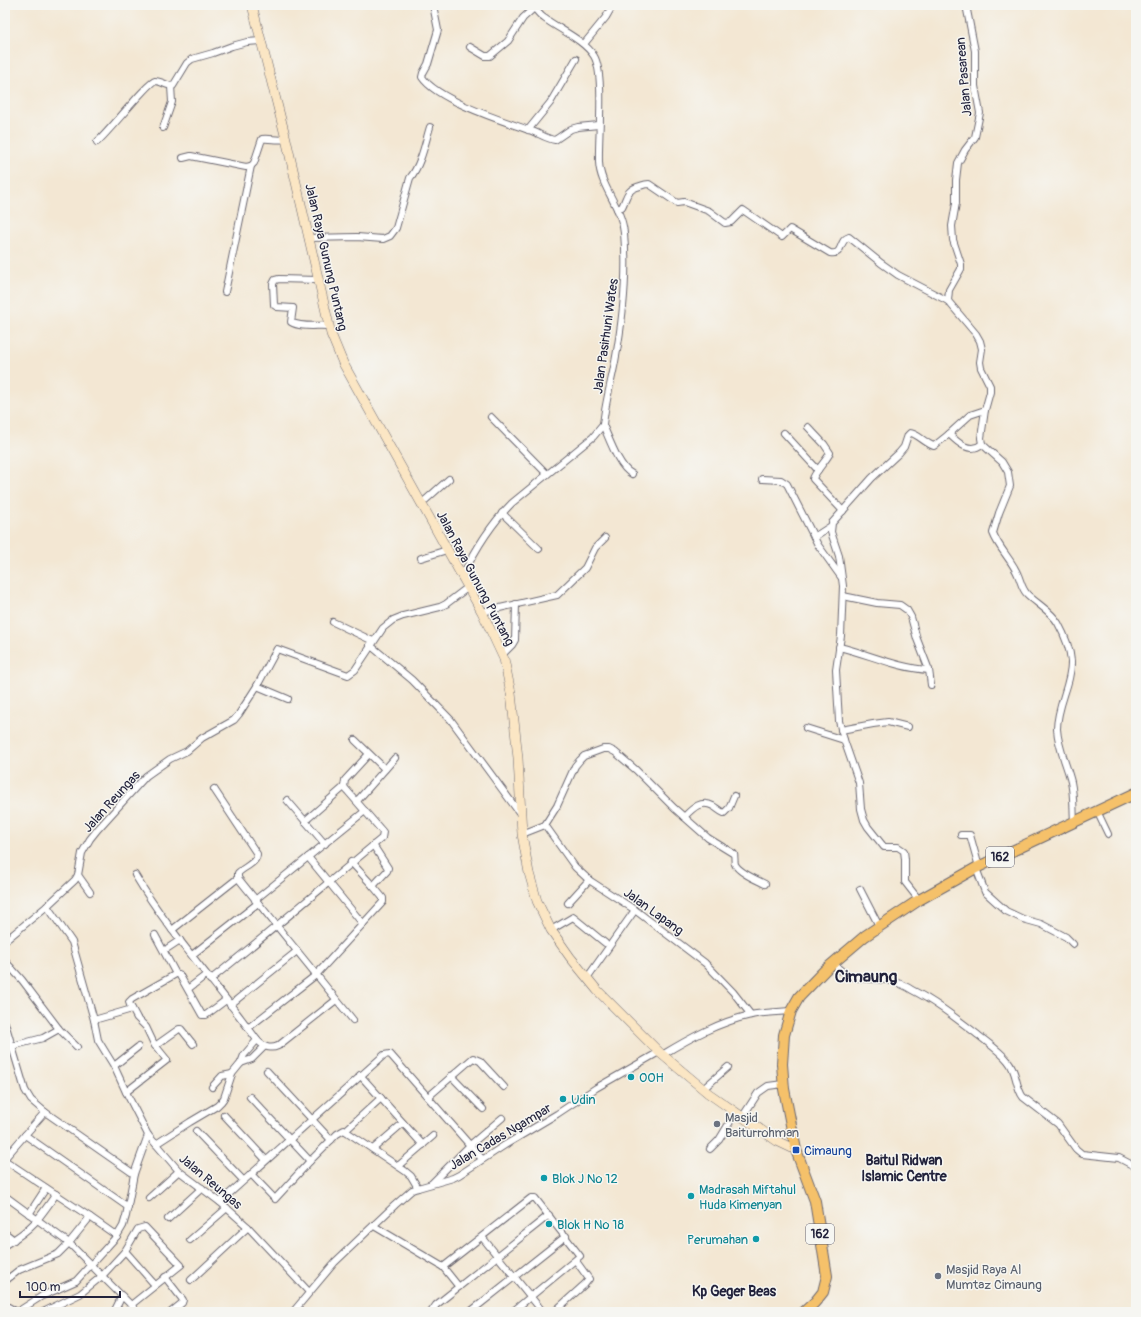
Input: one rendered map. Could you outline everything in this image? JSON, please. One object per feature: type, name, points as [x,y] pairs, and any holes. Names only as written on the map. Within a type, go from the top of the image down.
[{"type":"main road","name":"162","points":[[804,1312],[823,1292],[827,1276],[814,1201],[796,1150],[783,1084],[782,1051],[784,1035],[791,1011],[805,990],[834,962],[877,927],[919,900],[978,868],[1133,794]]},
{"type":"street","name":"Jalan Raya Gunung Puntang","points":[[252,5],[286,140],[328,326],[343,363],[420,504],[482,612],[502,655],[508,673],[518,758],[522,834],[528,873],[537,901],[557,940],[587,978],[618,1013],[660,1053],[703,1090],[740,1114],[777,1141],[796,1150]]},
{"type":"street","points":[[433,5],[438,30],[428,64],[423,73],[422,78],[424,81],[441,93],[467,107],[555,140],[571,129],[599,125]]},
{"type":"street","points":[[584,44],[606,17],[613,5]]},
{"type":"street","name":"Jalan Pasarean","points":[[948,301],[949,290],[961,269],[961,264],[953,240],[952,226],[956,203],[958,163],[975,136],[980,113],[975,86],[974,51],[966,5]]},
{"type":"street","points":[[470,47],[487,56],[490,56],[508,41],[533,6]]},
{"type":"street","name":"Jalan Pasirhuni Wates","points":[[533,6],[543,17],[584,44],[594,55],[597,62],[600,105],[599,162],[605,184],[617,209],[624,230],[626,284],[615,361],[603,425]]},
{"type":"street","points":[[171,86],[175,84],[187,63],[192,59],[247,42],[260,41]]},
{"type":"street","points":[[528,130],[550,103],[576,59]]},
{"type":"street","points":[[97,142],[151,83],[157,81],[171,86]]},
{"type":"street","points":[[163,128],[172,102],[171,86]]},
{"type":"street","points":[[308,238],[357,237],[383,239],[390,236],[396,228],[410,178],[416,168],[430,127]]},
{"type":"street","points":[[225,292],[251,166],[254,163],[262,139],[280,141],[286,140]]},
{"type":"street","points":[[183,158],[191,156],[251,166]]},
{"type":"street","points":[[617,209],[622,207],[627,194],[632,189],[643,184],[649,184],[677,203],[684,202],[709,211],[725,223],[731,222],[743,210],[782,237],[790,229],[830,253],[838,253],[843,240],[849,237],[898,275],[948,301],[976,334],[982,349],[980,362],[981,368],[990,386],[981,438],[982,444],[1005,466],[1008,472],[1010,486],[993,530],[994,537],[1011,561],[1018,575],[1021,586],[1026,593],[1058,622],[1069,648],[1071,662],[1069,677],[1059,710],[1057,728],[1058,741],[1071,781],[1074,798],[1074,822]]},
{"type":"street","points":[[318,280],[279,278],[275,280],[273,284],[274,305],[293,308],[291,322],[293,324],[328,326]]},
{"type":"street","points":[[919,900],[905,882],[904,851],[898,847],[884,847],[864,820],[861,809],[859,783],[841,730],[839,721],[836,670],[843,596],[839,556],[831,532],[831,526],[842,511],[872,478],[899,453],[904,447],[909,434],[914,434],[926,443],[934,446],[970,415],[985,410]]},
{"type":"street","points":[[491,417],[547,474]]},
{"type":"street","points":[[462,577],[486,534],[502,513],[512,503],[593,437],[603,425],[622,465],[627,472],[632,474]]},
{"type":"street","points":[[808,428],[821,440],[829,451],[826,460],[813,476],[814,481],[842,511]]},
{"type":"street","points":[[784,433],[818,470]]},
{"type":"street","points":[[949,434],[965,447],[973,448],[982,444]]},
{"type":"street","points":[[420,504],[449,479]]},
{"type":"street","points":[[762,479],[781,480],[787,484],[818,545],[842,578]]},
{"type":"street","points":[[502,513],[539,549]]},
{"type":"street","points":[[814,537],[831,526]]},
{"type":"street","points":[[482,612],[548,598],[562,592],[585,568],[595,548],[605,538]]},
{"type":"street","points":[[421,558],[447,550]]},
{"type":"street","name":"Jalan Reungas","points":[[78,875],[82,854],[90,840],[140,782],[170,759],[187,751],[202,738],[234,720],[257,686],[277,649],[348,675],[355,670],[383,628],[393,620],[440,607],[467,588]]},
{"type":"street","points":[[843,596],[877,603],[900,605],[904,607],[911,617],[917,639],[929,670],[931,684]]},
{"type":"street","points":[[502,655],[515,640],[516,604]]},
{"type":"street","points":[[333,622],[372,643],[412,680],[451,720],[521,815]]},
{"type":"street","points":[[839,647],[857,651],[882,661],[914,669],[929,670]]},
{"type":"street","points":[[257,686],[288,699]]},
{"type":"street","points":[[841,730],[888,722],[908,727]]},
{"type":"street","points":[[806,728],[844,740]]},
{"type":"street","points":[[355,740],[385,769]]},
{"type":"street","points":[[522,834],[545,825],[557,806],[575,766],[584,756],[603,749],[609,750],[622,757],[708,838],[734,854],[734,862],[740,870],[765,884]]},
{"type":"street","points":[[305,821],[344,787],[345,780],[368,754]]},
{"type":"street","points":[[357,801],[396,758]]},
{"type":"street","points":[[189,988],[208,978],[277,927],[351,862],[382,838],[383,832],[344,787]]},
{"type":"street","points":[[172,930],[238,878],[238,873],[255,860],[257,854],[214,789]]},
{"type":"street","points":[[684,817],[694,808],[704,804],[710,805],[724,813],[734,796]]},
{"type":"street","points":[[286,800],[325,844]]},
{"type":"street","points":[[192,955],[365,811]]},
{"type":"street","points":[[1097,811],[1108,834]]},
{"type":"street","name":"Jalan Lapang","points":[[545,825],[575,867],[589,880],[635,910],[705,963],[733,992],[751,1015]]},
{"type":"street","points":[[961,836],[970,835],[985,892],[989,896],[1006,911],[1023,919],[1041,924],[1066,937],[1073,944]]},
{"type":"street","points":[[373,845],[388,868],[373,886]]},
{"type":"street","points":[[308,858],[363,924]]},
{"type":"street","points":[[248,1028],[316,976],[383,902],[382,898],[373,886],[351,862]]},
{"type":"street","points":[[5,941],[47,906],[68,887],[78,875],[90,892]]},
{"type":"street","points":[[135,875],[172,930],[208,978],[264,1047],[272,1048],[278,1046],[336,1000]]},
{"type":"street","points":[[238,878],[352,1020]]},
{"type":"street","points":[[568,903],[589,880]]},
{"type":"street","points":[[860,889],[877,927]]},
{"type":"street","name":"Jalan Reungas","points":[[47,906],[72,942],[94,1020],[98,1040],[114,1066],[148,1135],[179,1171],[220,1202],[248,1227],[309,1292]]},
{"type":"street","points":[[587,978],[635,910]]},
{"type":"street","points":[[551,930],[574,917],[604,943]]},
{"type":"street","points":[[155,935],[176,974],[179,974],[189,988],[204,1015],[226,1000]]},
{"type":"street","points":[[168,948],[180,940]]},
{"type":"street","points":[[230,1005],[297,951]]},
{"type":"street","points":[[5,961],[22,980],[59,1029],[77,1047]]},
{"type":"street","points":[[834,962],[844,973],[852,977],[892,981],[914,990],[951,1014],[1009,1061],[1016,1074],[1020,1093],[1023,1097],[1058,1124],[1079,1152],[1091,1156],[1109,1156],[1119,1158],[1136,1167]]},
{"type":"street","points":[[126,1092],[167,1060],[155,1046],[146,1027],[138,1019],[129,1003],[131,1000],[176,974]]},
{"type":"street","points":[[94,1020],[132,1009]]},
{"type":"street","name":"Jalan Cadas Ngampar","points":[[292,1312],[335,1262],[374,1226],[394,1205],[412,1190],[453,1178],[557,1114],[596,1088],[702,1032],[751,1015],[791,1011]]},
{"type":"street","points":[[5,1023],[27,1096],[45,1112],[134,1174]]},
{"type":"street","points":[[12,1046],[43,1038],[59,1029]]},
{"type":"street","points":[[155,1046],[177,1029],[180,1029],[193,1044]]},
{"type":"street","points":[[156,1144],[217,1106],[224,1098],[232,1074],[241,1063],[244,1055],[257,1040]]},
{"type":"street","points":[[114,1066],[138,1047]]},
{"type":"street","points":[[241,1063],[252,1059],[264,1047]]},
{"type":"street","points":[[220,1202],[360,1075],[384,1055],[390,1054],[482,1159]]},
{"type":"street","points":[[428,1097],[471,1059],[475,1058],[480,1061],[504,1087]]},
{"type":"street","points":[[703,1090],[728,1067]]},
{"type":"street","points":[[267,1071],[331,1140]]},
{"type":"street","points":[[212,1087],[222,1076],[232,1074]]},
{"type":"street","points":[[360,1075],[423,1145]]},
{"type":"street","points":[[451,1076],[483,1109]]},
{"type":"street","points":[[710,1149],[758,1092],[768,1086],[783,1084]]},
{"type":"street","points":[[250,1097],[310,1161]]},
{"type":"street","points":[[251,1174],[275,1199],[331,1140],[342,1130],[346,1130],[381,1098]]},
{"type":"street","points":[[45,1112],[5,1159],[6,1161],[117,1236]]},
{"type":"street","points":[[224,1115],[266,1160]]},
{"type":"street","points":[[431,1184],[470,1145],[502,1118]]},
{"type":"street","points":[[373,1149],[403,1123]]},
{"type":"street","points":[[346,1130],[411,1176],[418,1188]]},
{"type":"street","points":[[196,1131],[244,1180]]},
{"type":"street","points":[[25,1135],[128,1207]]},
{"type":"street","points":[[5,1305],[17,1312],[42,1296],[76,1281],[92,1266],[117,1236],[122,1226],[128,1207],[134,1174],[148,1135]]},
{"type":"street","points":[[398,1166],[433,1136]]},
{"type":"street","points":[[149,1198],[179,1171]]},
{"type":"street","points":[[29,1214],[46,1188]]},
{"type":"street","points":[[168,1219],[202,1188]]},
{"type":"street","points":[[5,1245],[21,1236],[38,1220],[56,1194]]},
{"type":"street","points":[[5,1196],[69,1243],[132,1305],[136,1312]]},
{"type":"street","points":[[443,1267],[531,1198],[535,1198],[580,1256],[576,1261],[512,1312]]},
{"type":"street","points":[[190,1240],[227,1208]]},
{"type":"street","points":[[431,1312],[436,1305],[549,1216]]},
{"type":"street","points":[[5,1281],[19,1270],[58,1254],[90,1217]]},
{"type":"street","points":[[374,1226],[443,1267],[459,1287]]},
{"type":"street","points":[[43,1312],[80,1294],[125,1251],[138,1229],[142,1227],[146,1228],[181,1265],[132,1305]]},
{"type":"street","points":[[191,1280],[248,1227]]},
{"type":"street","points":[[5,1233],[14,1240]]},
{"type":"street","points":[[470,1312],[515,1278],[566,1236]]},
{"type":"street","points":[[482,1237],[543,1312]]},
{"type":"street","points":[[125,1251],[156,1285]]},
{"type":"street","points":[[554,1312],[589,1279],[576,1261]]},
{"type":"street","points":[[165,1277],[183,1300],[182,1303],[171,1312]]},
{"type":"street","points":[[114,1312],[122,1296]]},
{"type":"place","name":"OOH","points":[[631,1077]]},
{"type":"place","name":"Udin","points":[[563,1099]]},
{"type":"place","name":"Masjid Baiturrohman","points":[[717,1124]]},
{"type":"place","name":"Cimaung","points":[[796,1150]]},
{"type":"place","name":"Blok J No 12","points":[[544,1178]]},
{"type":"place","name":"Madrasah Miftahul Huda Kimenyan","points":[[691,1196]]},
{"type":"place","name":"Blok H No 18","points":[[549,1224]]},
{"type":"place","name":"Perumahan","points":[[756,1239]]},
{"type":"place","name":"Masjid Raya Al Mumtaz Cimaung","points":[[938,1276]]},
{"type":"district","name":"Cimaung","points":[[866,976]]},
{"type":"district","name":"Baitul Ridwan Islamic Centre","points":[[904,1168]]},
{"type":"district","name":"Kp Geger Beas","points":[[734,1291]]}]
